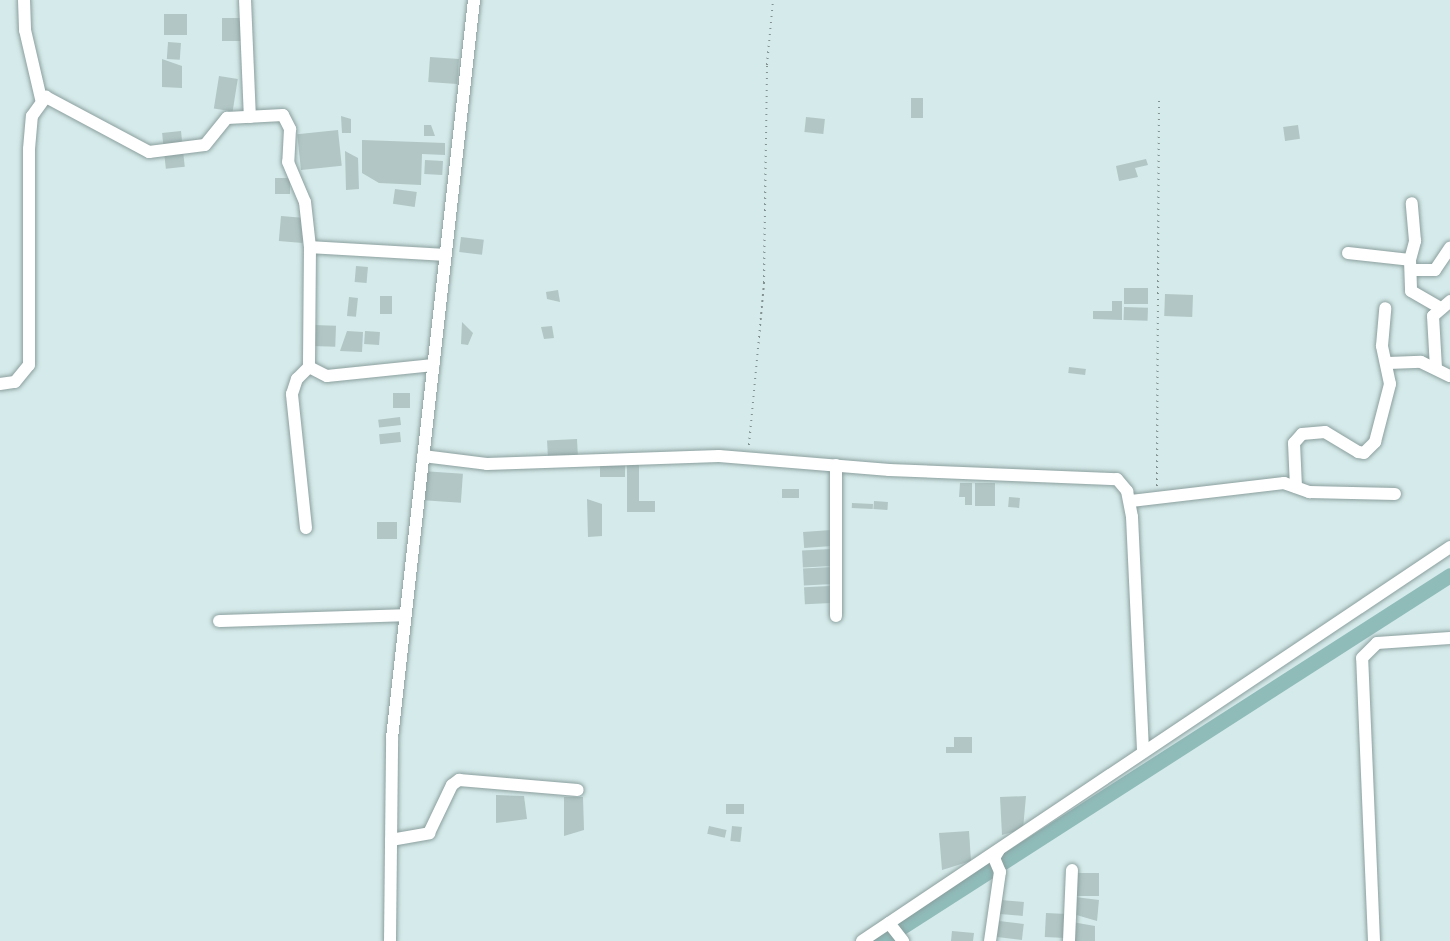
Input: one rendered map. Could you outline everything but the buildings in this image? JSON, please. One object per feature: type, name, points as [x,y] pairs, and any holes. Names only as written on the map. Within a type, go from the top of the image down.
[{"type":"street","points":[[0,384],[15,382],[29,365],[29,149],[32,116],[41,99],[25,30],[24,0]]},
{"type":"street","points":[[245,0],[250,117]]},
{"type":"street","points":[[390,941],[392,738],[474,0]]},
{"type":"street","points":[[41,99],[57,99],[149,152],[205,145],[222,120],[283,115],[288,122],[288,162],[305,202],[310,247],[309,367],[297,379],[292,394],[306,528]]},
{"type":"street","points":[[1412,203],[1415,242],[1411,265],[1411,291],[1445,304],[1432,324],[1436,368]]},
{"type":"street","points":[[310,247],[446,255]]},
{"type":"street","points":[[1348,253],[1435,270],[1450,248]]},
{"type":"street","points":[[1296,487],[1294,443],[1302,434],[1325,432],[1358,452],[1364,453],[1375,442],[1390,384],[1388,363],[1382,346],[1384,308]]},
{"type":"street","points":[[1388,363],[1413,361],[1436,368],[1450,376]]},
{"type":"street","points":[[309,367],[327,376],[433,365]]},
{"type":"street","points":[[423,456],[487,464],[690,456],[836,465],[1106,476],[1123,484],[1131,501],[1143,752]]},
{"type":"street","points":[[836,465],[836,616]]},
{"type":"street","points":[[1131,501],[1284,483],[1309,492],[1395,494]]},
{"type":"street","points":[[862,941],[895,932],[997,854],[1143,752],[1450,547]]},
{"type":"street","points":[[219,621],[405,615]]},
{"type":"street","points":[[1374,941],[1362,658],[1377,643],[1450,638]]},
{"type":"street","points":[[391,840],[429,833],[452,785],[459,780],[578,790]]},
{"type":"street","points":[[990,941],[1000,872],[997,854]]},
{"type":"street","points":[[1069,941],[1072,870]]},
{"type":"path","points":[[747,460],[764,283],[767,65],[773,0]]},
{"type":"path","points":[[1158,498],[1159,100]]},
{"type":"waterway","points":[[880,941],[1450,575]]}]
